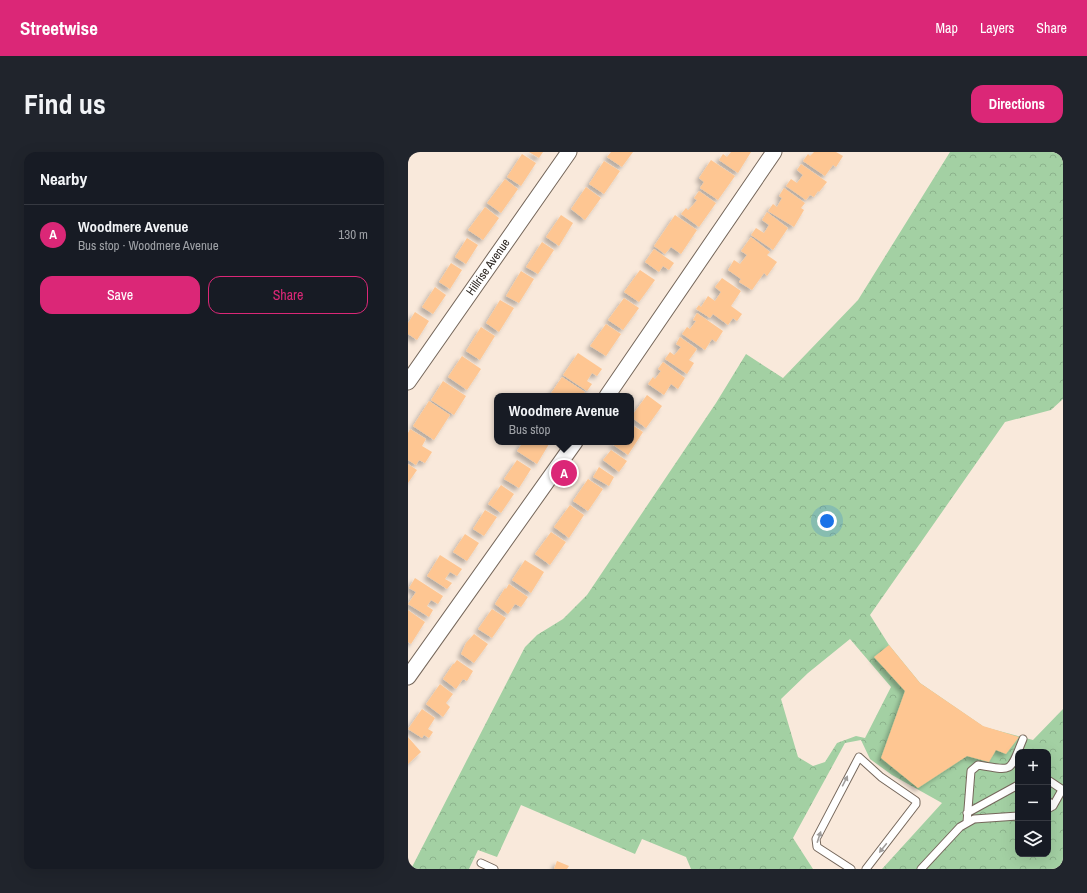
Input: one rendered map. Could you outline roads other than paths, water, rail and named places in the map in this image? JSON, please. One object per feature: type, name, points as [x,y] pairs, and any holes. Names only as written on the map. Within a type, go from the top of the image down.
[{"type":"street","name":"Hillrise Avenue","points":[[408,382],[569,152]]},
{"type":"street","points":[[609,393],[774,152]]},
{"type":"street","points":[[408,677],[573,445]]},
{"type":"lane","points":[[1020,749],[1023,739]]},
{"type":"lane","points":[[851,869],[817,846],[816,839],[859,757],[880,777],[916,801],[916,804],[899,828],[866,869]]},
{"type":"lane","points":[[967,822],[969,779],[974,767],[978,765],[1003,770],[1012,765],[1015,761]]},
{"type":"lane","points":[[1051,782],[1063,790],[1051,804]]},
{"type":"lane","points":[[967,813],[1015,788]]},
{"type":"lane","points":[[921,869],[960,827],[967,822],[1015,816]]},
{"type":"lane","points":[[481,864],[494,869]]},
{"type":"place","name":"Woodmere Avenue","points":[[564,473]]}]
